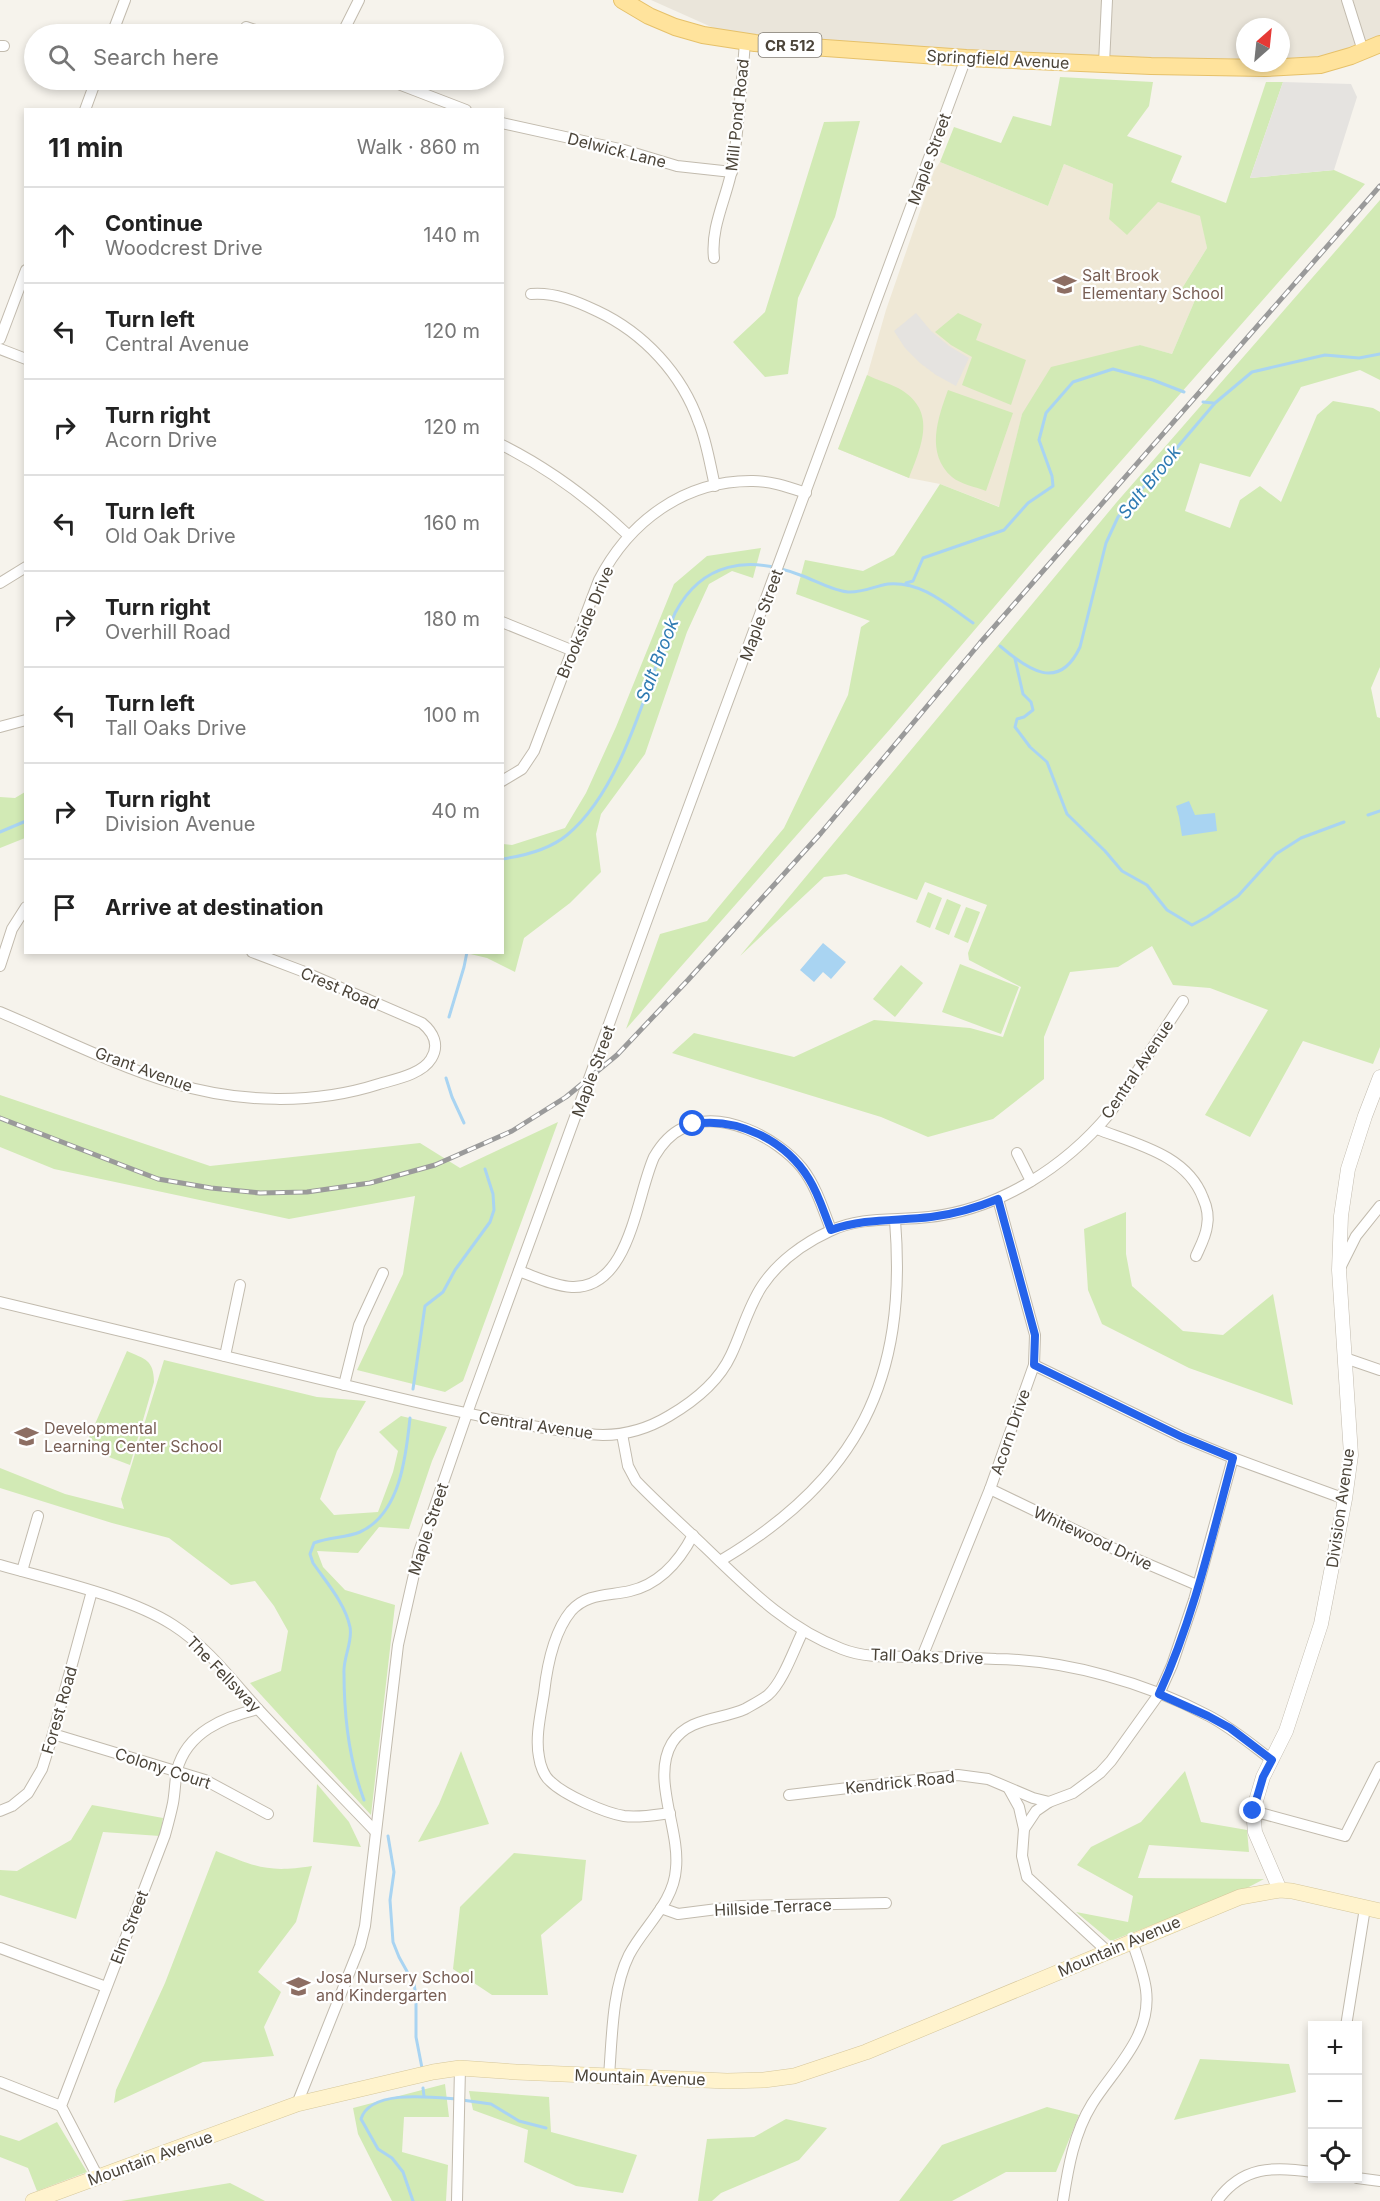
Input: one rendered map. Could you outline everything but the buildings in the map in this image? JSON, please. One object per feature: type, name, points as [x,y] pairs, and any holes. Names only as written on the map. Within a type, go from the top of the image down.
[{"type":"main road","name":"Springfield Avenue","points":[[624,1],[649,16],[675,27],[703,35],[745,42],[966,58],[1104,64],[1284,67],[1320,65],[1380,44]]},
{"type":"main road","name":"Mountain Avenue","points":[[33,2201],[55,2197],[98,2177],[297,2104],[433,2072],[460,2068],[727,2080],[764,2080],[794,2076],[866,2052],[1234,1899],[1280,1890]]},
{"type":"main road","points":[[1280,1890],[1372,1910]]},
{"type":"street","points":[[116,24],[125,0]]},
{"type":"street","points":[[347,24],[359,0]]},
{"type":"street","points":[[1104,64],[1107,0]]},
{"type":"street","points":[[1347,0],[1363,51]]},
{"type":"street","name":"Mill Pond Road","points":[[714,258],[714,233],[732,172],[745,42]]},
{"type":"street","name":"Maple Street","points":[[297,2104],[360,1946],[369,1902],[375,1831],[398,1645],[406,1601],[419,1552],[659,887],[966,58]]},
{"type":"street","points":[[86,108],[92,90]]},
{"type":"street","points":[[414,90],[461,108]]},
{"type":"street","name":"Delwick Lane","points":[[504,123],[624,150],[677,166],[732,172]]},
{"type":"street","points":[[0,339],[24,275]]},
{"type":"street","points":[[531,294],[548,293],[606,315],[632,332],[655,352],[669,368],[691,402],[701,428],[715,486]]},
{"type":"street","points":[[0,349],[24,358]]},
{"type":"street","points":[[504,446],[573,487],[600,508],[628,535]]},
{"type":"street","name":"Brookside Drive","points":[[504,780],[522,769],[534,751],[599,580],[628,535],[665,506],[681,497],[715,486],[752,481],[768,482],[806,493]]},
{"type":"street","points":[[0,583],[24,568]]},
{"type":"street","points":[[504,623],[571,650]]},
{"type":"street","points":[[0,726],[24,720]]},
{"type":"street","points":[[0,966],[12,929],[24,910]]},
{"type":"street","name":"Crest Road","points":[[257,954],[422,1023],[427,1028]]},
{"type":"street","name":"Central Avenue","points":[[0,1302],[467,1414],[575,1434],[621,1434],[656,1423],[698,1396],[710,1384],[730,1358],[750,1308],[764,1283],[794,1253],[831,1230],[848,1224],[869,1220],[896,1220],[956,1213],[998,1199],[1031,1181],[1068,1155],[1097,1129],[1110,1113],[1183,1001]]},
{"type":"street","name":"Grant Avenue","points":[[0,1012],[151,1076],[198,1089],[252,1097],[330,1096],[401,1077],[422,1068],[431,1060],[435,1045],[434,1037],[427,1028]]},
{"type":"street","name":"Division Avenue","points":[[1280,1890],[1256,1832],[1253,1811],[1263,1777],[1286,1731],[1321,1624],[1345,1499],[1351,1455],[1339,1270],[1341,1216],[1348,1168],[1380,1077]]},
{"type":"street","points":[[519,1271],[562,1286],[573,1287],[594,1283],[610,1272],[623,1251],[654,1157],[674,1133],[684,1127],[703,1122],[723,1123],[744,1128],[767,1138],[786,1152],[810,1179],[831,1230]]},
{"type":"street","points":[[1097,1129],[1167,1158],[1186,1171],[1194,1181],[1201,1193],[1208,1215],[1204,1237],[1196,1256]]},
{"type":"street","points":[[1017,1153],[1031,1181]]},
{"type":"street","name":"Acorn Drive","points":[[922,1657],[990,1490],[1034,1365],[1035,1335],[998,1199]]},
{"type":"street","points":[[1339,1270],[1356,1236],[1380,1206]]},
{"type":"street","points":[[720,1561],[770,1529],[794,1509],[841,1459],[856,1437],[884,1373],[890,1348],[898,1289],[896,1220]]},
{"type":"street","points":[[344,1385],[359,1325],[383,1273]]},
{"type":"street","points":[[225,1356],[240,1285]]},
{"type":"street","points":[[1345,1358],[1380,1370]]},
{"type":"street","points":[[1034,1365],[1182,1437],[1345,1499]]},
{"type":"street","name":"Tall Oaks Drive","points":[[621,1434],[628,1466],[636,1481],[758,1598],[803,1631],[843,1650],[860,1654],[1002,1659],[1046,1663],[1097,1674],[1159,1694],[1215,1720],[1272,1760]]},
{"type":"street","points":[[1024,1829],[1036,1811],[1049,1802],[1073,1793],[1100,1773],[1159,1694],[1172,1665],[1233,1458]]},
{"type":"street","name":"Whitewood Drive","points":[[990,1490],[1129,1556],[1197,1585]]},
{"type":"street","points":[[22,1571],[38,1516]]},
{"type":"street","points":[[670,1813],[623,1816],[561,1791],[549,1780],[541,1765],[538,1756],[539,1726],[549,1661],[570,1613],[582,1602],[592,1597],[629,1591],[654,1581],[676,1563],[693,1535]]},
{"type":"street","name":"The Fellsway","points":[[0,1565],[127,1603],[172,1624],[205,1650],[375,1831]]},
{"type":"street","name":"Forest Road","points":[[0,1811],[21,1800],[32,1787],[42,1768],[92,1591]]},
{"type":"street","points":[[609,2076],[615,2006],[624,1966],[629,1954],[661,1908],[673,1884],[676,1870],[677,1849],[664,1780],[666,1762],[672,1743],[694,1724],[744,1710],[768,1694],[776,1686],[803,1631]]},
{"type":"street","name":"Elm Street","points":[[61,2106],[165,1834],[173,1805],[177,1771],[188,1748],[206,1730],[228,1718],[258,1709]]},
{"type":"street","name":"Colony Court","points":[[53,1734],[205,1780],[268,1814]]},
{"type":"street","points":[[1253,1811],[1345,1836],[1380,1767]]},
{"type":"street","name":"Kendrick Road","points":[[789,1795],[958,1775],[988,1779],[1009,1789],[1049,1802]]},
{"type":"street","points":[[1009,1789],[1019,1807],[1024,1829],[1022,1856],[1027,1877],[1107,1951]]},
{"type":"street","name":"Hillside Terrace","points":[[661,1908],[678,1914],[741,1906],[886,1903]]},
{"type":"street","points":[[1347,2021],[1372,1910]]},
{"type":"street","points":[[1063,2201],[1072,2155],[1085,2119],[1092,2104],[1130,2051],[1142,2023],[1146,2007],[1146,1990],[1132,1941]]},
{"type":"street","points":[[0,1948],[106,1987]]},
{"type":"street","points":[[457,2201],[460,2068]]},
{"type":"street","points":[[0,2082],[61,2106],[98,2177]]},
{"type":"street","points":[[1217,2201],[1239,2180],[1261,2170],[1285,2168],[1308,2171]]},
{"type":"street","points":[[1362,2179],[1380,2181]]},
{"type":"shaded area","points":[[651,0],[1380,0],[1380,38],[1363,51],[1293,66],[1290,66],[1290,18],[1236,18],[1236,64],[745,42]]},
{"type":"shaded area","points":[[1283,82],[1351,84],[1357,97],[1334,170],[1250,178]]},
{"type":"shaded area","points":[[940,162],[1048,206],[1064,164],[1113,184],[1109,219],[1158,202],[1201,216],[1207,248],[1181,290],[1195,300],[1172,354],[1139,345],[1022,414],[1000,507],[940,484],[909,478],[838,449],[867,376],[886,310],[934,171]]},
{"type":"shaded area","points":[[916,313],[931,331],[949,346],[969,358],[956,386],[920,363],[905,348],[894,331]]},
{"type":"green space","points":[[1060,77],[1153,82],[1149,106],[1127,136],[1182,156],[1171,182],[1226,203],[1266,82],[1283,82],[1250,178],[1334,170],[1365,184],[626,1029],[660,934],[707,921],[784,828],[848,695],[861,627],[870,621],[796,594],[805,560],[863,571],[894,555],[940,484],[999,507],[1022,414],[1051,367],[1140,345],[1172,354],[1195,300],[1181,290],[1207,248],[1200,216],[1158,202],[1127,235],[1109,219],[1113,184],[1064,164],[1048,206],[940,162],[954,127],[1001,143],[1013,116],[1051,126]]},
{"type":"green space","points":[[860,121],[835,217],[798,298],[788,374],[765,377],[733,342],[765,312],[824,122]]},
{"type":"green space","points":[[1380,200],[1380,380],[1360,370],[1301,387],[1250,477],[1200,463],[1185,511],[1230,528],[1240,500],[1260,486],[1281,502],[1317,415],[1333,401],[1373,408],[1380,412],[1380,667],[1371,688],[1377,717],[1380,718],[1380,1047],[1373,1064],[1303,1041],[1250,1137],[1205,1115],[1268,1010],[1210,988],[1173,985],[1152,946],[1118,967],[1070,972],[1044,1037],[1044,1079],[993,1119],[928,1137],[881,1117],[672,1053],[694,1033],[794,1057],[874,1020],[970,1028],[1003,1037],[1021,987],[969,960],[968,953],[987,905],[925,882],[917,900],[846,874],[824,877],[740,956],[1116,503]]},
{"type":"green space","points":[[958,313],[982,324],[976,340],[1026,360],[1011,405],[962,385],[972,357],[951,345],[935,332]]},
{"type":"green space","points":[[867,375],[898,388],[918,407],[922,417],[922,441],[909,478],[838,449]]},
{"type":"green space","points":[[948,390],[1013,413],[986,491],[952,477],[944,468],[939,457],[936,435]]},
{"type":"green space","points":[[761,548],[753,578],[732,571],[709,584],[687,632],[645,754],[601,814],[596,834],[601,872],[570,903],[524,938],[515,972],[487,958],[470,954],[504,954],[504,844],[512,845],[565,828],[586,793],[616,727],[674,584],[707,556]]},
{"type":"green space","points":[[24,793],[24,838],[0,848],[0,797],[15,798]]},
{"type":"green space","points":[[928,892],[942,898],[930,928],[916,922]]},
{"type":"green space","points":[[947,899],[961,905],[949,935],[935,929]]},
{"type":"green space","points":[[966,907],[980,912],[968,943],[954,937]]},
{"type":"green space","points":[[960,964],[1019,987],[1001,1034],[942,1012]]},
{"type":"green space","points":[[901,965],[923,983],[895,1017],[873,999]]},
{"type":"green space","points":[[0,1095],[210,1166],[420,1143],[460,1168],[558,1122],[463,1381],[445,1392],[357,1370],[403,1274],[415,1196],[289,1219],[54,1169],[0,1147]]},
{"type":"green space","points":[[1126,1212],[1126,1254],[1132,1286],[1183,1331],[1223,1335],[1273,1294],[1293,1405],[1189,1368],[1102,1324],[1088,1290],[1084,1229]]},
{"type":"green space","points":[[127,1351],[147,1361],[154,1375],[154,1382],[130,1465],[93,1451],[95,1445],[88,1440]]},
{"type":"green space","points":[[164,1360],[317,1397],[366,1401],[337,1451],[320,1499],[334,1515],[378,1512],[398,1451],[379,1432],[401,1416],[447,1427],[432,1461],[409,1529],[379,1527],[358,1553],[317,1551],[323,1567],[345,1590],[395,1605],[371,1815],[250,1683],[281,1671],[288,1631],[274,1606],[255,1581],[231,1585],[169,1538],[0,1488],[0,1468],[65,1494],[124,1509],[121,1499]]},
{"type":"green space","points":[[461,1751],[489,1824],[418,1842],[439,1804]]},
{"type":"green space","points":[[1185,1771],[1201,1822],[1247,1830],[1249,1852],[1149,1845],[1138,1878],[1264,1879],[1247,1888],[1111,1941],[1076,1912],[1128,1922],[1133,1896],[1077,1865],[1091,1847],[1141,1822]]},
{"type":"green space","points":[[317,1784],[349,1822],[361,1847],[313,1842]]},
{"type":"green space","points":[[92,1805],[163,1818],[160,1836],[103,1832],[76,1919],[0,1895],[0,1870],[17,1871],[71,1840]]},
{"type":"green space","points":[[216,1851],[273,1869],[312,1866],[296,1922],[258,1972],[281,1992],[264,2027],[274,2056],[203,2062],[114,2103],[116,2090],[165,1983]]},
{"type":"green space","points":[[514,1853],[586,1860],[582,1900],[541,1935],[548,1995],[492,1995],[453,1969],[460,1907]]},
{"type":"green space","points":[[1200,2059],[1289,2064],[1296,2092],[1174,2120]]},
{"type":"green space","points":[[445,2084],[449,2117],[404,2117],[402,2152],[448,2165],[446,2201],[392,2201],[358,2134],[353,2108]]},
{"type":"green space","points":[[469,2091],[549,2097],[551,2132],[637,2155],[623,2193],[576,2186],[524,2162],[528,2130],[473,2110]]},
{"type":"green space","points":[[1047,2107],[1079,2115],[1056,2172],[1006,2172],[952,2201],[899,2201],[942,2145]]},
{"type":"green space","points":[[786,2119],[827,2128],[799,2160],[721,2193],[712,2201],[698,2201],[707,2139],[754,2137]]},
{"type":"green space","points":[[57,2122],[87,2172],[37,2191],[28,2168],[0,2157],[0,2135],[19,2141]]},
{"type":"green space","points":[[230,2183],[265,2201],[121,2201]]},
{"type":"water","points":[[1189,801],[1195,815],[1215,813],[1217,831],[1182,836],[1176,806]]},
{"type":"water","points":[[823,943],[846,962],[831,979],[823,972],[814,982],[800,970]]},
{"type":"waterway","name":"Salt Brook","points":[[1000,646],[1021,663],[1043,672],[1053,673],[1063,669],[1072,661],[1080,647],[1106,543],[1118,517],[1215,403],[1252,372],[1325,355],[1359,358],[1380,354]]},
{"type":"waterway","name":"Salt Brook","points":[[906,583],[913,581],[923,558],[1004,530],[1028,503],[1053,486],[1052,476],[1039,440],[1046,413],[1073,382],[1113,369],[1153,380],[1184,392]]},
{"type":"waterway","name":"Salt Brook","points":[[1203,402],[1213,403]]},
{"type":"waterway","name":"Salt Brook","points":[[504,859],[527,854],[553,844],[567,835],[587,815],[619,762],[644,701],[675,613],[686,596],[713,573],[728,567],[762,565],[781,569],[836,590],[848,592],[888,584],[912,586],[944,602],[973,623]]},
{"type":"waterway","points":[[1015,659],[1023,694],[1031,702],[1033,710],[1017,719],[1015,727],[1030,747],[1047,762],[1067,814],[1122,871],[1147,885],[1167,910],[1192,925],[1238,896],[1276,854],[1301,838],[1344,822]]},
{"type":"waterway","points":[[1368,815],[1380,811]]},
{"type":"waterway","name":"Salt Brook","points":[[0,832],[24,822]]},
{"type":"waterway","points":[[449,1017],[467,954]]},
{"type":"waterway","points":[[446,1078],[464,1123]]},
{"type":"waterway","points":[[413,1389],[425,1306],[443,1292],[455,1270],[490,1222],[494,1210],[493,1194],[485,1169]]},
{"type":"waterway","points":[[364,1800],[351,1753],[345,1705],[344,1667],[351,1633],[350,1627],[340,1601],[313,1563],[310,1554],[314,1543],[360,1532],[373,1524],[384,1512],[392,1498],[403,1466],[410,1418]]},
{"type":"waterway","points":[[388,1836],[394,1872],[390,1900],[393,1942],[414,1984],[416,2037],[422,2068]]},
{"type":"waterway","points":[[423,2088],[424,2096]]},
{"type":"waterway","points":[[413,2201],[403,2172],[392,2158],[378,2149],[361,2119],[367,2109],[389,2099],[403,2097],[456,2099]]},
{"type":"waterway","points":[[462,2100],[491,2104],[519,2121],[546,2128]]},
{"type":"railway","points":[[0,1118],[158,1179],[260,1193],[307,1192],[370,1183],[435,1165],[512,1131],[566,1097],[617,1055],[821,833],[980,643],[1380,186]]},
{"type":"place","name":"Salt Brook Elementary School","points":[[1064,284]]},
{"type":"place","name":"Developmental Learning Center School","points":[[26,1437]]},
{"type":"place","name":"Josa Nursery School and Kindergarten","points":[[298,1986]]},
{"type":"route","points":[[693,1124],[712,1122],[734,1125],[777,1144],[795,1160],[810,1179],[831,1230],[869,1220],[896,1220],[956,1213],[998,1199],[1035,1335],[1034,1365],[1182,1437],[1233,1458],[1194,1600],[1172,1665],[1159,1694],[1230,1728],[1272,1760],[1256,1795],[1253,1811]]}]
